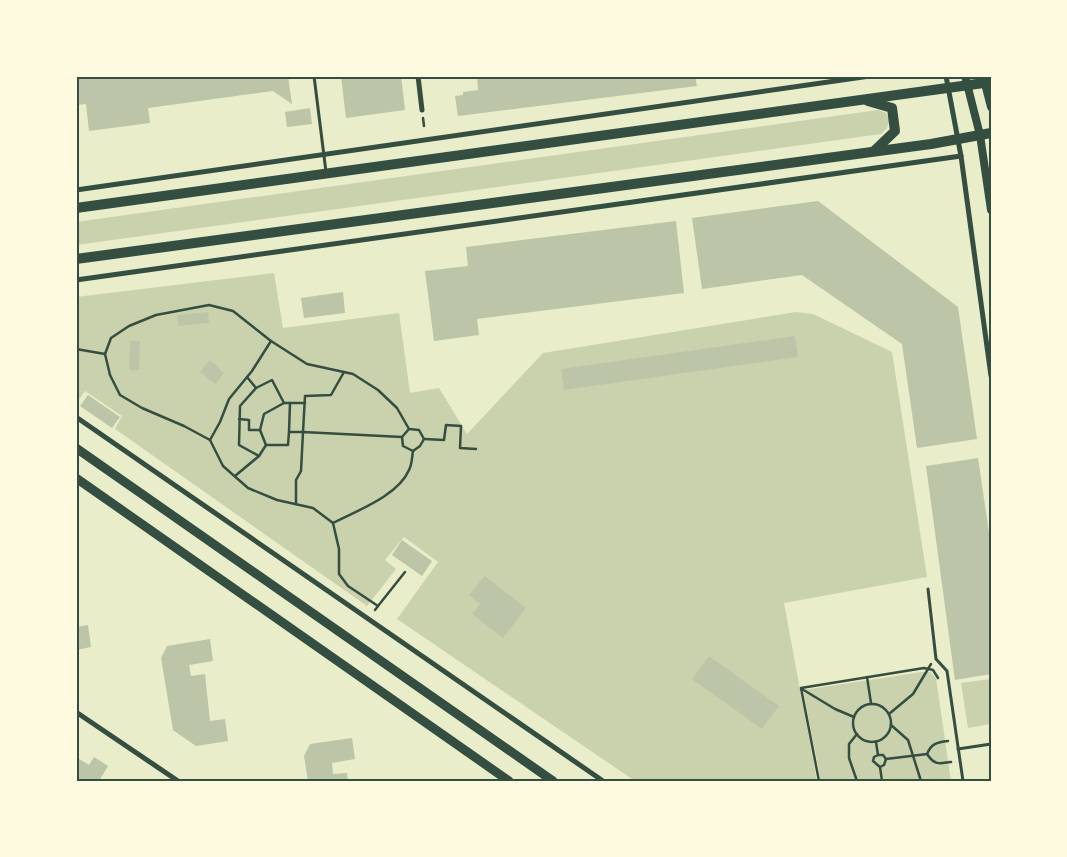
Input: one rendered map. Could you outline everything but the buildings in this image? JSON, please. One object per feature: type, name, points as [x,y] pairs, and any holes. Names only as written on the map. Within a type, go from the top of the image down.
[{"type":"main road","points":[[76,208],[865,100],[948,88],[966,81],[986,80]]},
{"type":"main road","points":[[865,100],[892,108],[895,131],[874,151]]},
{"type":"main road","points":[[76,259],[874,151],[985,134]]},
{"type":"main road","points":[[76,448],[553,781]]},
{"type":"main road","points":[[76,478],[509,781]]},
{"type":"street","points":[[418,76],[422,110]]},
{"type":"street","points":[[76,190],[870,76]]},
{"type":"street","points":[[946,76],[961,156],[991,376]]},
{"type":"street","points":[[986,80],[991,107]]},
{"type":"street","points":[[966,81],[985,134],[991,210]]},
{"type":"street","points":[[76,280],[961,156]]},
{"type":"street","points":[[76,417],[603,781]]},
{"type":"street","points":[[76,712],[178,781]]},
{"type":"lane","points":[[314,76],[326,175]]},
{"type":"lane","points":[[928,589],[936,659],[946,671],[963,781]]},
{"type":"lane","points":[[958,749],[991,744]]},
{"type":"path","points":[[378,606],[348,586],[339,574],[339,549],[333,523],[313,508],[277,500],[248,488],[223,466],[210,440],[184,426],[142,408],[120,395],[110,375],[106,354],[111,338],[129,326],[156,315],[209,305],[233,311],[271,341],[308,364],[353,374],[378,390],[397,408],[409,429]]},
{"type":"path","points":[[210,440],[220,422],[229,399],[247,377],[271,341]]},
{"type":"path","points":[[76,349],[106,354]]},
{"type":"path","points":[[296,504],[296,480],[301,471],[305,396],[331,396],[344,372]]},
{"type":"path","points":[[247,377],[256,388]]},
{"type":"path","points":[[259,456],[239,445],[240,406],[256,388],[272,380],[284,403]]},
{"type":"path","points":[[266,445],[260,430],[264,414],[284,403],[304,403]]},
{"type":"path","points":[[266,445],[288,446],[290,403]]},
{"type":"path","points":[[240,420],[249,420],[249,430],[260,430]]},
{"type":"path","points":[[424,439],[444,440],[446,425],[460,426],[460,448],[476,449]]},
{"type":"path","points":[[409,429],[402,437],[403,446],[413,451]]},
{"type":"path","points":[[409,429],[419,430],[424,439]]},
{"type":"path","points":[[289,432],[402,437]]},
{"type":"path","points":[[333,523],[388,494],[400,484],[410,470],[413,451],[420,446],[424,439]]},
{"type":"path","points":[[235,477],[259,456],[266,445]]},
{"type":"path","points":[[375,610],[405,572]]},
{"type":"path","points":[[889,714],[912,694],[927,669]]},
{"type":"path","points":[[801,688],[927,669],[933,670],[939,678]]},
{"type":"path","points":[[867,677],[871,703]]},
{"type":"path","points":[[801,688],[835,709],[854,717]]},
{"type":"path","points":[[801,688],[819,781]]},
{"type":"path","points":[[871,703],[880,705],[889,714],[891,725],[886,736],[876,742],[865,741],[857,734],[853,726],[854,717],[859,708],[871,703]]},
{"type":"path","points":[[891,725],[908,740],[921,781]]},
{"type":"path","points":[[927,754],[934,744],[948,742],[947,732]]},
{"type":"path","points":[[857,734],[849,744],[849,758],[857,781]]},
{"type":"path","points":[[876,742],[878,754]]},
{"type":"path","points":[[878,754],[883,755],[886,759]]},
{"type":"path","points":[[878,754],[874,757],[873,761],[880,767],[882,781]]},
{"type":"path","points":[[886,759],[927,754]]},
{"type":"path","points":[[927,754],[932,761],[938,764],[951,762],[950,756]]},
{"type":"path","points":[[880,767],[884,765],[886,759]]},
{"type":"green space","points":[[878,110],[886,113],[890,120],[887,128],[881,134],[76,245],[76,222]]},
{"type":"green space","points":[[274,273],[283,328],[399,313],[410,393],[439,388],[467,434],[543,353],[796,312],[813,314],[892,352],[927,577],[784,603],[817,781],[635,781],[397,619],[438,562],[404,537],[385,560],[396,569],[367,606],[115,429],[122,416],[85,391],[78,401],[76,400],[76,297]]},
{"type":"green space","points":[[930,672],[936,678],[951,781],[821,781],[803,690]]},
{"type":"green space","points":[[991,679],[991,724],[968,728],[961,683]]}]
